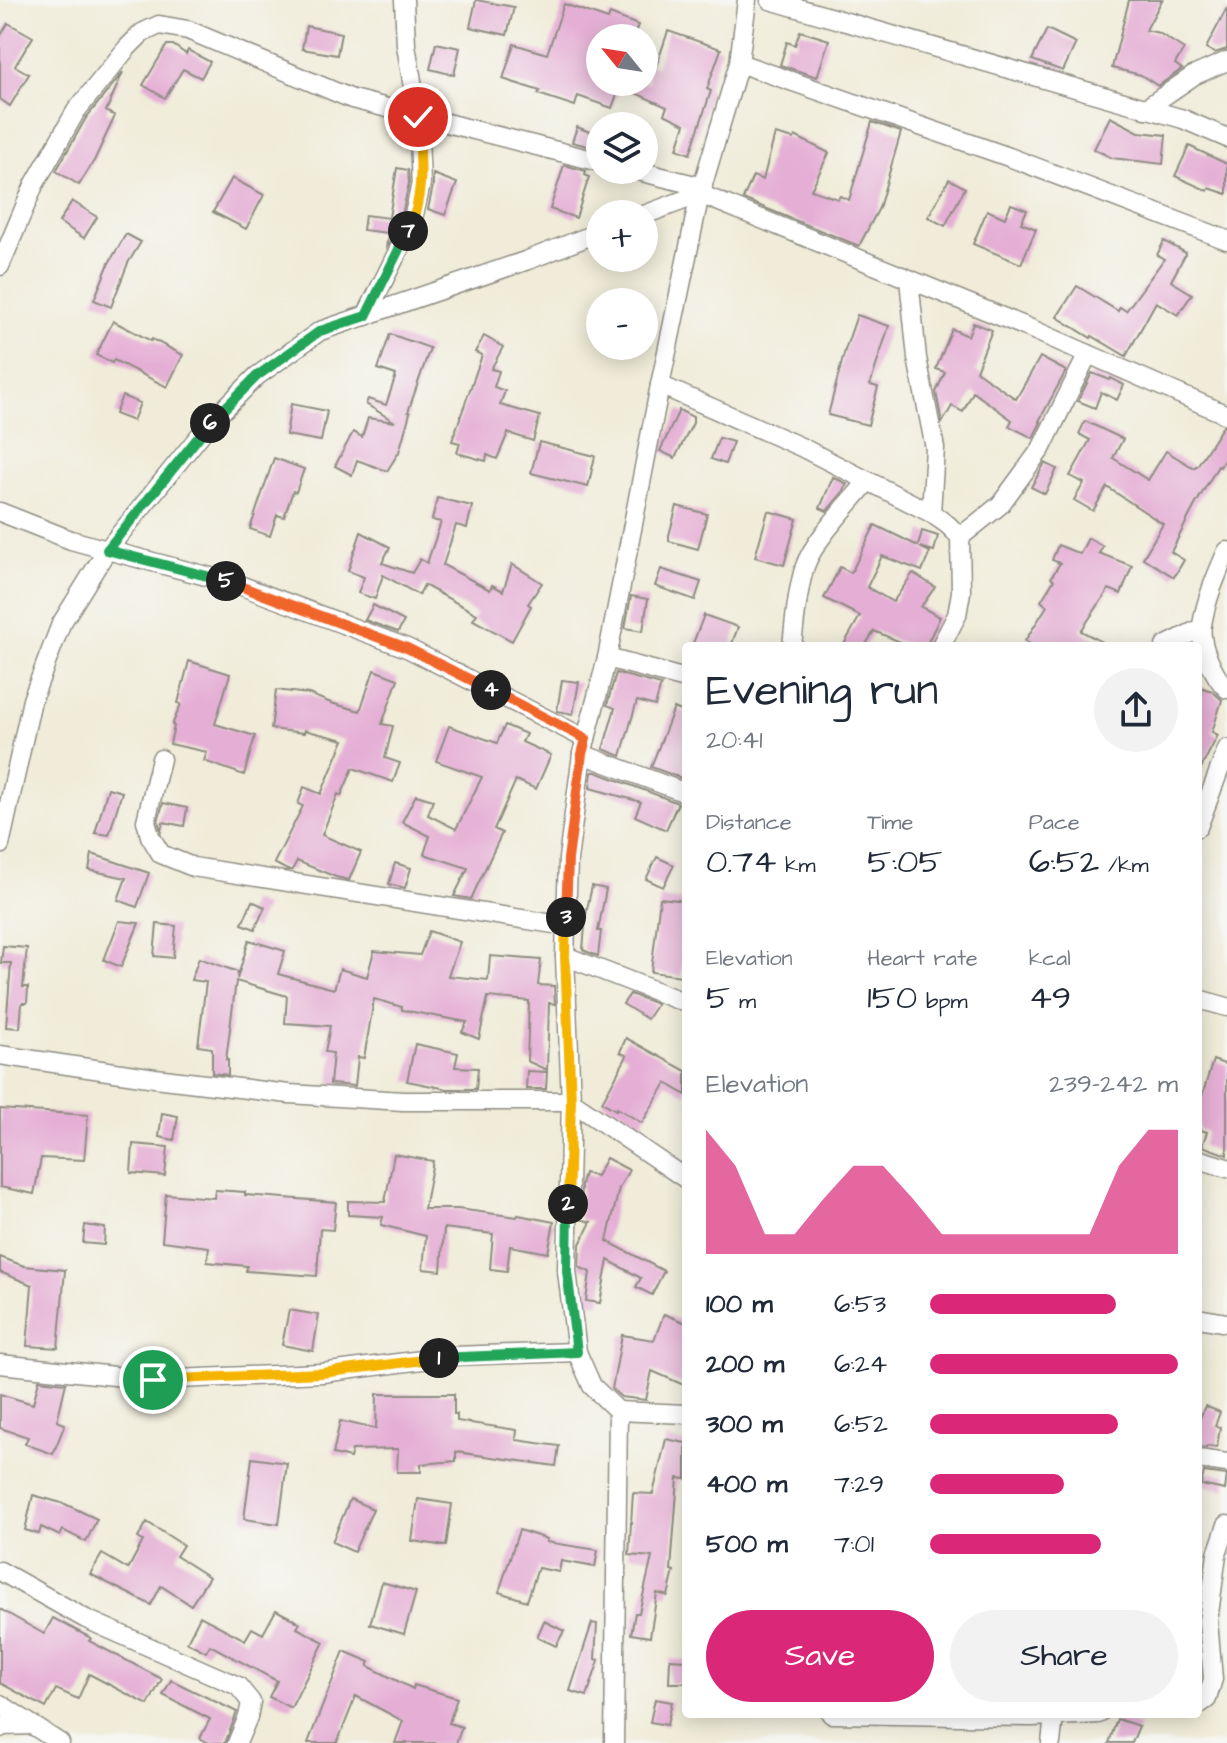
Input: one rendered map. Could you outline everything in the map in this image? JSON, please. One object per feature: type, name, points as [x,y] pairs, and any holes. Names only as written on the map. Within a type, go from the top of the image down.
[{"type":"street","points":[[366,316],[412,223],[421,184],[418,117],[406,45],[404,0]]},
{"type":"street","points":[[682,1414],[618,1411],[592,1386],[577,1352],[567,1271],[571,1101],[565,956],[568,859],[584,747],[607,658],[701,190],[739,63],[747,0]]},
{"type":"street","points":[[770,0],[1183,119],[1227,138]]},
{"type":"street","points":[[0,266],[34,185],[76,111],[127,48],[142,33],[159,25],[188,30],[352,99],[586,159]]},
{"type":"street","points":[[1145,109],[1193,76],[1227,61]]},
{"type":"street","points":[[739,63],[1009,157],[1227,240]]},
{"type":"street","points":[[658,177],[701,190],[1227,415]]},
{"type":"street","points":[[658,209],[701,190]]},
{"type":"street","points":[[0,845],[32,700],[61,624],[107,550],[209,424],[257,376],[320,331],[586,237]]},
{"type":"street","points":[[909,279],[917,358],[935,448],[931,513]]},
{"type":"street","points":[[960,537],[1000,505],[1041,449],[1088,354]]},
{"type":"street","points":[[660,385],[801,447],[931,513],[948,525],[960,537],[961,592],[957,615],[943,642]]},
{"type":"street","points":[[793,642],[806,564],[821,539],[868,481]]},
{"type":"street","points":[[0,512],[71,540],[237,584],[407,648],[584,747],[682,791]]},
{"type":"street","points":[[1227,551],[1212,586],[1201,628],[1209,665],[1227,689]]},
{"type":"street","points":[[1173,642],[1201,628]]},
{"type":"street","points":[[607,658],[682,678]]},
{"type":"street","points":[[1202,816],[1227,749]]},
{"type":"street","points":[[161,759],[146,821],[150,836],[161,854],[193,867],[566,926]]},
{"type":"street","points":[[565,956],[682,1001]]},
{"type":"street","points":[[1202,1000],[1227,1007]]},
{"type":"street","points":[[0,1055],[289,1094],[403,1101],[571,1101],[682,1176]]},
{"type":"street","points":[[1202,1160],[1227,1168]]},
{"type":"street","points":[[1202,1319],[1227,1323]]},
{"type":"street","points":[[0,1364],[153,1380],[322,1373],[452,1356],[577,1352]]},
{"type":"street","points":[[614,1743],[618,1411]]},
{"type":"street","points":[[1202,1460],[1227,1463]]},
{"type":"street","points":[[1202,1702],[1207,1699],[1213,1679],[1208,1621],[1217,1554],[1227,1525]]},
{"type":"street","points":[[0,1571],[86,1619],[238,1686],[251,1702],[237,1743]]},
{"type":"street","points":[[0,1704],[60,1743]]},
{"type":"street","points":[[1051,1743],[1054,1718]]},
{"type":"street","points":[[0,1728],[31,1725]]},
{"type":"building","points":[[476,0],[514,7],[507,35],[470,27]]},
{"type":"building","points":[[1129,0],[1162,0],[1146,30],[1159,33],[1184,49],[1175,64],[1182,69],[1158,86],[1141,75],[1112,68]]},
{"type":"building","points":[[564,4],[608,19],[610,14],[635,24],[586,24],[586,96],[616,96],[612,108],[578,96],[575,106],[503,79],[514,44],[547,54]]},
{"type":"building","points":[[1227,8],[1227,49],[1215,53],[1206,48]]},
{"type":"building","points":[[8,23],[33,37],[15,66],[29,74],[10,106],[0,99],[0,37]]},
{"type":"building","points":[[306,26],[341,33],[337,55],[302,49]]},
{"type":"building","points":[[1047,29],[1076,43],[1063,71],[1032,60]]},
{"type":"building","points":[[668,31],[721,49],[690,154],[677,149],[685,124],[664,114],[667,107],[642,96],[658,96],[658,61]]},
{"type":"building","points":[[800,31],[829,40],[817,77],[780,65],[787,42],[795,45]]},
{"type":"building","points":[[436,43],[460,48],[454,75],[430,69]]},
{"type":"building","points":[[167,45],[173,45],[186,54],[188,50],[210,62],[201,78],[183,69],[165,98],[143,85]]},
{"type":"building","points":[[123,72],[106,111],[115,116],[79,185],[56,171],[86,118]]},
{"type":"building","points":[[1110,117],[1139,132],[1166,135],[1163,164],[1112,158],[1094,149]]},
{"type":"building","points":[[872,122],[901,132],[879,208],[859,246],[743,199],[753,176],[763,180],[775,134],[794,139],[795,136],[829,153],[811,190],[849,200]]},
{"type":"building","points":[[577,127],[586,131],[586,146],[572,142]]},
{"type":"building","points":[[1189,146],[1227,164],[1227,194],[1209,188],[1208,191],[1175,176]]},
{"type":"building","points":[[564,165],[586,171],[587,184],[576,218],[550,209]]},
{"type":"building","points":[[397,168],[408,170],[409,183],[401,219],[386,249],[388,233],[363,230],[365,215],[389,218]]},
{"type":"building","points":[[433,174],[457,183],[445,215],[428,209]]},
{"type":"building","points":[[232,178],[264,195],[246,229],[213,212]]},
{"type":"building","points":[[949,179],[965,188],[945,226],[928,217]]},
{"type":"building","points":[[72,201],[97,217],[84,238],[59,222]]},
{"type":"building","points":[[1011,204],[1027,210],[1021,223],[1036,229],[1021,264],[973,244],[987,210],[1005,218]]},
{"type":"building","points":[[126,234],[141,242],[128,263],[111,307],[94,300],[109,263]]},
{"type":"building","points":[[1164,241],[1186,253],[1171,281],[1192,294],[1178,315],[1156,302],[1126,356],[1057,317],[1077,286],[1118,311],[1120,307],[1126,311],[1164,259],[1157,255]]},
{"type":"building","points":[[857,315],[889,326],[870,385],[878,387],[868,425],[828,415]]},
{"type":"building","points":[[113,321],[183,355],[167,387],[114,360],[112,363],[96,355]]},
{"type":"building","points":[[973,323],[992,330],[976,371],[1016,399],[1040,357],[1066,371],[1033,438],[1009,426],[1012,420],[973,392],[963,412],[952,406],[942,423],[936,392],[945,372],[936,369],[952,329],[968,336]]},
{"type":"building","points":[[390,334],[430,348],[408,412],[399,452],[387,471],[357,460],[352,475],[335,466],[353,432],[362,437],[368,418],[395,422],[366,404],[368,399],[386,405],[396,375],[378,369]]},
{"type":"building","points":[[484,336],[503,347],[491,369],[499,371],[494,387],[505,391],[500,405],[540,416],[533,441],[508,433],[497,459],[487,455],[486,461],[457,453],[460,443],[452,441],[482,355],[475,352]]},
{"type":"building","points":[[1092,373],[1124,385],[1117,400],[1101,392],[1095,408],[1078,401]]},
{"type":"building","points":[[122,396],[140,403],[133,421],[115,414]]},
{"type":"building","points":[[291,404],[327,411],[321,441],[286,435]]},
{"type":"building","points":[[679,410],[693,417],[693,423],[675,458],[660,451]]},
{"type":"building","points":[[1085,421],[1123,439],[1113,458],[1148,480],[1166,451],[1194,468],[1197,466],[1223,426],[1227,427],[1227,455],[1194,507],[1171,552],[1184,560],[1174,577],[1143,558],[1163,524],[1107,487],[1093,511],[1074,500],[1084,483],[1070,476],[1090,440],[1079,434]]},
{"type":"building","points":[[719,438],[733,442],[725,464],[711,459]]},
{"type":"building","points":[[539,442],[595,456],[588,487],[531,473]]},
{"type":"building","points":[[274,458],[304,469],[284,517],[277,515],[270,536],[250,529]]},
{"type":"building","points":[[1045,463],[1057,469],[1045,494],[1031,487]]},
{"type":"building","points":[[833,477],[847,484],[827,511],[820,508]]},
{"type":"building","points":[[437,498],[472,506],[467,528],[456,525],[443,565],[490,590],[492,585],[503,591],[512,564],[542,583],[528,604],[531,606],[512,641],[473,620],[477,614],[424,585],[419,595],[383,575],[375,599],[358,593],[364,577],[348,571],[361,532],[390,547],[382,563],[412,573],[420,559],[427,563],[441,522],[432,520]]},
{"type":"building","points":[[677,506],[707,514],[698,549],[669,541]]},
{"type":"building","points":[[768,511],[797,519],[784,565],[755,557]]},
{"type":"building","points":[[875,525],[918,546],[922,531],[938,536],[934,551],[920,547],[930,552],[922,571],[882,556],[867,587],[893,602],[913,573],[935,587],[921,607],[940,617],[928,642],[900,642],[874,631],[867,642],[845,642],[860,616],[824,598],[840,567],[851,573]]},
{"type":"building","points":[[1088,538],[1103,546],[1099,553],[1132,566],[1121,594],[1109,589],[1081,631],[1102,642],[1025,641],[1047,606],[1041,601],[1060,563],[1052,560],[1058,545],[1080,554]]},
{"type":"building","points":[[661,569],[701,582],[695,600],[655,586]]},
{"type":"building","points":[[631,596],[648,599],[643,631],[625,628]]},
{"type":"building","points":[[373,605],[404,621],[398,632],[365,620]]},
{"type":"building","points":[[704,615],[738,627],[732,642],[694,642]]},
{"type":"building","points":[[189,661],[230,674],[215,724],[255,736],[244,775],[204,761],[207,752],[170,744]]},
{"type":"building","points":[[374,670],[398,679],[382,724],[393,726],[385,758],[400,763],[393,782],[353,768],[341,796],[338,794],[322,835],[361,852],[349,880],[297,861],[292,870],[287,870],[274,863],[303,806],[298,804],[304,787],[321,794],[344,740],[304,730],[304,733],[271,729],[276,690],[309,694],[360,711]]},
{"type":"building","points":[[616,673],[661,685],[655,706],[637,701],[621,756],[603,749],[615,708],[607,705]]},
{"type":"building","points":[[562,680],[579,682],[573,714],[557,711]]},
{"type":"building","points":[[1202,688],[1212,691],[1222,700],[1212,732],[1218,735],[1202,766]]},
{"type":"building","points":[[674,708],[682,711],[682,779],[651,767]]},
{"type":"building","points":[[505,725],[526,734],[522,742],[551,755],[536,789],[516,780],[494,829],[502,833],[471,899],[454,896],[468,868],[424,854],[430,836],[402,822],[416,795],[433,800],[428,815],[456,829],[482,777],[436,761],[449,726],[497,743]]},
{"type":"building","points":[[592,772],[678,803],[666,830],[635,816],[641,802],[590,788]]},
{"type":"building","points":[[108,788],[122,792],[109,835],[95,833]]},
{"type":"building","points":[[163,803],[187,808],[184,826],[163,822],[161,831],[158,821]]},
{"type":"building","points":[[92,854],[149,873],[137,907],[118,900],[126,878],[89,870]]},
{"type":"building","points":[[657,857],[674,865],[663,887],[646,879]]},
{"type":"building","points":[[395,863],[411,868],[405,888],[389,884]]},
{"type":"building","points":[[592,886],[606,889],[598,931],[601,931],[598,956],[583,950]]},
{"type":"building","points":[[660,898],[682,901],[681,976],[651,972]]},
{"type":"building","points":[[252,901],[265,907],[255,929],[242,924]]},
{"type":"building","points":[[119,921],[139,923],[121,967],[104,960]]},
{"type":"building","points":[[157,924],[176,926],[173,958],[154,956]]},
{"type":"building","points":[[429,931],[460,942],[448,976],[488,980],[490,956],[541,960],[538,985],[554,986],[555,1004],[549,1003],[547,1070],[527,1061],[529,1001],[488,997],[479,1039],[462,1032],[467,1022],[402,1010],[402,1007],[374,999],[364,1058],[358,1057],[355,1086],[330,1084],[333,1053],[325,1052],[330,1026],[285,1023],[287,996],[236,981],[226,1060],[228,1075],[212,1073],[212,1048],[198,1046],[206,982],[191,980],[199,958],[238,972],[237,979],[249,940],[285,951],[278,974],[334,989],[340,969],[367,977],[374,951],[420,955]]},
{"type":"building","points":[[3,946],[27,948],[23,987],[28,987],[27,1003],[22,1003],[20,1028],[6,1027],[11,963],[1,963]]},
{"type":"building","points":[[630,994],[657,1004],[647,1019],[623,1004]]},
{"type":"building","points":[[626,1038],[682,1069],[682,1093],[666,1083],[642,1123],[602,1102],[627,1056],[620,1052]]},
{"type":"building","points":[[415,1044],[458,1053],[455,1067],[478,1068],[476,1089],[447,1089],[407,1081]]},
{"type":"building","points":[[1213,1060],[1227,1065],[1227,1155],[1202,1146],[1207,1132],[1202,1130],[1202,1096]]},
{"type":"building","points":[[527,1071],[547,1072],[546,1089],[526,1089]]},
{"type":"building","points":[[0,1109],[88,1115],[84,1160],[41,1158],[34,1194],[0,1187]]},
{"type":"building","points":[[162,1113],[178,1116],[174,1140],[159,1137]]},
{"type":"building","points":[[133,1144],[168,1147],[165,1176],[131,1173]]},
{"type":"building","points":[[394,1154],[433,1161],[424,1209],[518,1215],[554,1222],[548,1253],[510,1246],[507,1271],[490,1269],[493,1234],[444,1228],[441,1271],[423,1269],[426,1236],[381,1225],[383,1217],[348,1215],[348,1201],[385,1202]]},
{"type":"building","points":[[606,1158],[629,1170],[619,1188],[607,1241],[664,1271],[652,1295],[636,1287],[641,1278],[608,1260],[600,1303],[586,1301],[590,1272],[579,1267],[580,1244],[591,1222],[580,1219],[581,1185],[584,1173],[596,1176]]},
{"type":"building","points":[[215,1190],[336,1202],[333,1230],[320,1229],[317,1276],[246,1271],[247,1266],[207,1262],[209,1247],[162,1241],[166,1194],[214,1198]]},
{"type":"building","points":[[85,1225],[105,1228],[104,1245],[83,1243]]},
{"type":"building","points":[[0,1257],[24,1266],[65,1270],[58,1348],[27,1346],[32,1285],[0,1272]]},
{"type":"building","points":[[289,1310],[319,1315],[313,1351],[282,1345]]},
{"type":"building","points":[[664,1314],[682,1321],[682,1384],[652,1371],[646,1400],[621,1397],[612,1389],[622,1335],[654,1340]]},
{"type":"building","points":[[39,1380],[66,1383],[57,1421],[65,1424],[53,1454],[25,1444],[28,1437],[0,1428],[0,1394],[33,1404]]},
{"type":"building","points":[[377,1394],[454,1394],[457,1421],[517,1430],[516,1440],[559,1446],[556,1466],[456,1452],[456,1461],[421,1464],[421,1472],[397,1472],[398,1449],[352,1450],[350,1458],[333,1454],[340,1421],[376,1429]]},
{"type":"building","points":[[1205,1406],[1220,1412],[1215,1426],[1220,1427],[1217,1447],[1202,1448],[1202,1413]]},
{"type":"building","points":[[666,1439],[682,1442],[682,1478],[678,1478],[671,1570],[674,1571],[668,1596],[657,1593],[650,1637],[631,1634],[652,1557],[629,1555],[633,1493],[653,1494]]},
{"type":"building","points":[[252,1458],[287,1463],[279,1524],[244,1519]]},
{"type":"building","points":[[1204,1472],[1227,1475],[1225,1490],[1202,1485]]},
{"type":"building","points":[[33,1495],[65,1504],[97,1519],[86,1542],[63,1530],[60,1536],[41,1527],[39,1534],[25,1530]]},
{"type":"building","points":[[350,1499],[373,1509],[354,1552],[332,1542]]},
{"type":"building","points":[[418,1499],[452,1504],[446,1546],[412,1541]]},
{"type":"building","points":[[147,1522],[183,1545],[176,1556],[209,1577],[191,1605],[161,1586],[151,1605],[90,1574],[102,1554],[128,1569],[143,1541],[138,1538]]},
{"type":"building","points":[[519,1530],[547,1539],[546,1542],[598,1550],[595,1567],[561,1561],[559,1572],[538,1568],[527,1601],[499,1592]]},
{"type":"building","points":[[382,1582],[416,1592],[404,1634],[370,1624]]},
{"type":"building","points":[[0,1609],[44,1634],[53,1618],[91,1638],[89,1641],[162,1679],[148,1705],[89,1674],[78,1699],[56,1689],[46,1708],[0,1683]]},
{"type":"building","points":[[276,1610],[300,1623],[297,1628],[324,1642],[291,1708],[269,1697],[277,1681],[210,1645],[206,1652],[187,1642],[200,1616],[245,1640],[252,1628],[263,1634]]},
{"type":"building","points":[[544,1621],[564,1631],[556,1646],[537,1637]]},
{"type":"building","points":[[592,1623],[597,1624],[595,1659],[599,1660],[587,1696],[570,1691]]},
{"type":"building","points":[[344,1651],[370,1662],[368,1666],[413,1689],[414,1685],[457,1698],[449,1723],[462,1727],[456,1743],[395,1743],[403,1721],[356,1696],[337,1743],[308,1743]]},
{"type":"building","points":[[670,1659],[682,1660],[682,1683],[669,1683]]},
{"type":"building","points":[[171,1680],[237,1712],[225,1743],[209,1743],[200,1738],[210,1719],[163,1695]]},
{"type":"building","points":[[655,1699],[672,1702],[667,1725],[650,1722]]},
{"type":"building","points":[[1117,1719],[1139,1726],[1132,1743],[1109,1743]]},
{"type":"route","points":[[153,1380],[322,1373],[452,1356],[577,1352],[567,1271],[571,1101],[565,956],[568,859],[586,739],[407,648],[237,584],[107,550],[209,424],[257,376],[320,331],[366,316],[412,223],[421,184],[418,117]]}]
